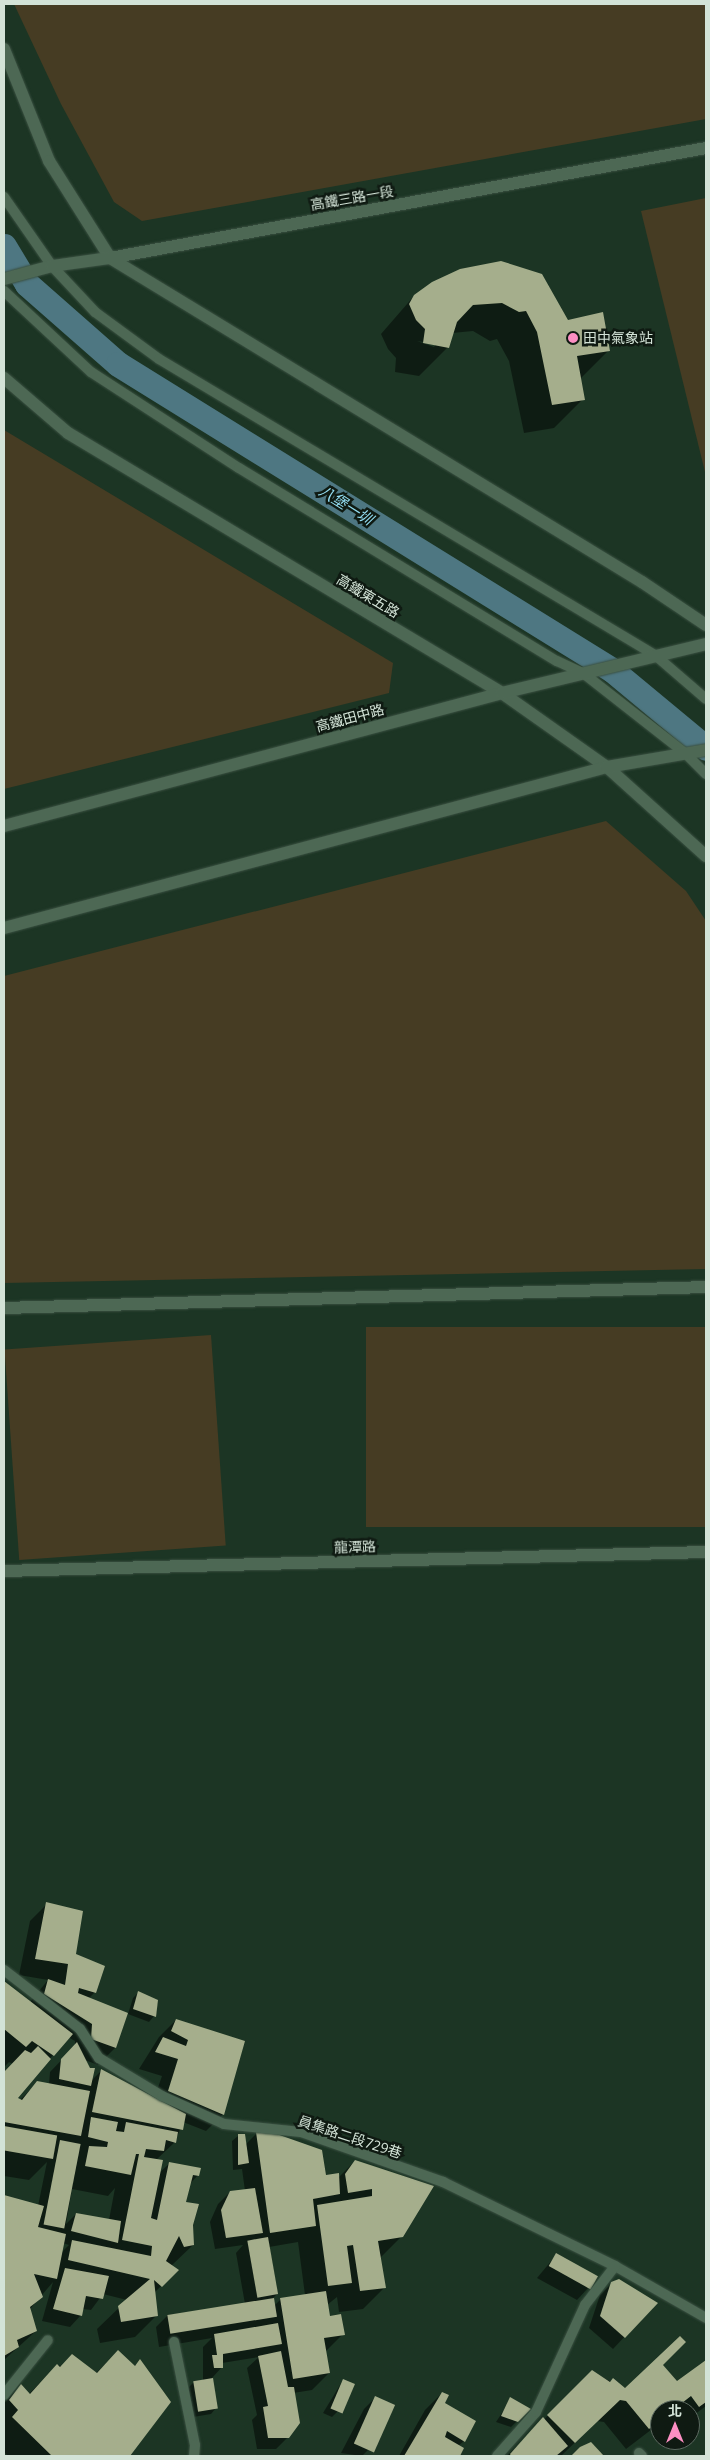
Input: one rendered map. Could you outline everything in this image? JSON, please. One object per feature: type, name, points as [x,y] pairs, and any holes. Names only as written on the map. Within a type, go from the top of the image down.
[{"type":"street","points":[[4,49],[49,161],[110,258],[642,582],[706,625]]},
{"type":"street","name":"高鐵三路一段","points":[[4,279],[52,266],[110,258],[706,148]]},
{"type":"street","name":"高鐵東五路","points":[[4,378],[68,432],[502,693],[607,767],[706,856]]},
{"type":"street","name":"高鐵田中路","points":[[4,826],[502,693],[706,644]]},
{"type":"street","points":[[4,928],[607,767],[706,750]]},
{"type":"street","points":[[4,1308],[706,1287]]},
{"type":"street","name":"龍潭路","points":[[4,1571],[706,1552]]},
{"type":"lane","points":[[4,198],[52,266],[95,312],[158,359],[655,656],[706,699]]},
{"type":"lane","points":[[4,291],[91,372],[127,397],[281,494],[557,661],[584,673],[685,753],[706,774]]},
{"type":"lane","name":"員集路二段729巷","points":[[4,1970],[80,2029],[99,2058],[162,2096],[224,2124],[301,2132],[443,2182],[615,2266],[706,2318]]},
{"type":"lane","points":[[498,2456],[536,2412],[585,2305],[615,2266]]},
{"type":"lane","points":[[4,2395],[48,2340]]},
{"type":"lane","points":[[174,2342],[195,2445],[194,2456]]},
{"type":"shaded area","points":[[14,4],[706,4],[706,119],[142,221],[114,202],[61,104]]},
{"type":"shaded area","points":[[706,198],[706,476],[641,211]]},
{"type":"shaded area","points":[[4,430],[393,663],[389,693],[4,789]]},
{"type":"shaded area","points":[[606,821],[686,891],[706,921],[706,1269],[4,1283],[4,976]]},
{"type":"shaded area","points":[[366,1327],[706,1327],[706,1527],[366,1527]]},
{"type":"shaded area","points":[[211,1335],[226,1545],[19,1560],[5,1349]]},
{"type":"building","name":"田中氣象站","points":[[501,261],[542,274],[568,320],[603,312],[610,351],[577,356],[585,400],[552,405],[537,332],[526,311],[519,312],[502,303],[473,305],[457,322],[449,348],[423,343],[425,329],[416,320],[409,304],[414,295],[432,282],[460,269]]},
{"type":"building","points":[[46,1902],[83,1911],[76,1954],[105,1966],[96,1993],[79,1988],[78,1993],[128,2013],[116,2048],[91,2039],[92,2024],[44,1994],[48,1979],[65,1985],[68,1964],[35,1959]]},
{"type":"building","points":[[4,1981],[73,2034],[54,2056],[32,2041],[26,2047],[4,2029]]},
{"type":"building","points":[[138,1991],[158,2000],[156,2017],[133,2009]]},
{"type":"building","points":[[176,2019],[245,2041],[224,2115],[168,2091],[178,2059],[155,2052],[163,2037],[186,2046],[188,2040],[171,2031]]},
{"type":"building","points":[[77,2042],[90,2068],[95,2068],[91,2086],[59,2079],[61,2059]]},
{"type":"building","points":[[38,2046],[51,2059],[18,2098],[22,2100],[37,2081],[90,2091],[81,2136],[4,2122],[4,2072],[25,2050],[31,2053]]},
{"type":"building","points":[[101,2069],[186,2114],[183,2130],[92,2112]]},
{"type":"building","points":[[91,2117],[118,2122],[116,2131],[124,2132],[126,2122],[178,2132],[176,2143],[166,2140],[164,2151],[146,2149],[144,2157],[163,2160],[151,2218],[157,2220],[169,2162],[201,2168],[199,2176],[193,2175],[186,2202],[199,2204],[193,2225],[194,2245],[184,2247],[179,2236],[166,2261],[179,2270],[162,2287],[154,2280],[158,2316],[121,2322],[118,2306],[150,2279],[68,2260],[72,2240],[151,2256],[152,2246],[122,2240],[139,2154],[136,2154],[131,2175],[85,2166],[89,2146],[107,2147],[108,2142],[88,2137]]},
{"type":"building","points":[[4,2126],[57,2135],[53,2159],[4,2150]]},
{"type":"building","points":[[256,2132],[271,2132],[322,2150],[326,2175],[339,2173],[340,2194],[313,2199],[316,2226],[270,2233]]},
{"type":"building","points":[[238,2134],[245,2134],[249,2163],[238,2165]]},
{"type":"building","points":[[60,2140],[81,2144],[64,2228],[44,2224]]},
{"type":"building","points":[[355,2160],[434,2186],[403,2237],[378,2241],[386,2288],[360,2291],[353,2245],[347,2246],[352,2283],[328,2286],[317,2205],[372,2196],[372,2189],[348,2193],[345,2174]]},
{"type":"building","points":[[255,2188],[263,2233],[226,2238],[221,2210],[230,2191]]},
{"type":"building","points":[[4,2195],[44,2206],[38,2227],[66,2234],[57,2279],[34,2274],[43,2297],[30,2307],[37,2331],[17,2340],[19,2347],[4,2356]]},
{"type":"building","points":[[76,2213],[121,2221],[118,2243],[71,2231]]},
{"type":"building","points":[[268,2237],[278,2294],[257,2298],[247,2241]]},
{"type":"building","points":[[556,2253],[598,2276],[591,2289],[549,2266]]},
{"type":"building","points":[[65,2268],[109,2276],[103,2299],[86,2296],[82,2316],[53,2309]]},
{"type":"building","points":[[619,2279],[658,2303],[625,2338],[600,2316],[611,2282]]},
{"type":"building","points":[[326,2291],[330,2316],[341,2314],[345,2335],[324,2338],[330,2373],[293,2379],[280,2298]]},
{"type":"building","points":[[274,2298],[277,2317],[170,2334],[167,2315]]},
{"type":"building","points":[[278,2323],[282,2344],[223,2354],[223,2368],[214,2368],[212,2355],[217,2355],[214,2334]]},
{"type":"building","points":[[680,2336],[686,2342],[663,2365],[677,2381],[706,2360],[706,2402],[700,2406],[700,2400],[694,2400],[691,2396],[686,2400],[650,2400],[649,2429],[626,2401],[620,2400],[575,2443],[547,2415],[592,2370],[610,2382],[613,2378],[625,2388]]},
{"type":"building","points":[[118,2350],[135,2366],[140,2359],[171,2402],[130,2456],[52,2456],[12,2417],[18,2410],[9,2400],[21,2384],[30,2394],[57,2364],[60,2367],[72,2354],[97,2373]]},
{"type":"building","points":[[281,2351],[288,2387],[294,2387],[300,2423],[289,2438],[268,2438],[263,2407],[268,2406],[258,2356]]},
{"type":"building","points":[[213,2378],[218,2409],[198,2412],[193,2381]]},
{"type":"building","points":[[343,2379],[355,2384],[342,2414],[330,2408]]},
{"type":"building","points":[[442,2392],[449,2395],[445,2403],[476,2421],[465,2442],[447,2431],[445,2437],[464,2448],[460,2456],[404,2456]]},
{"type":"building","points":[[375,2396],[395,2405],[374,2452],[354,2444]]},
{"type":"building","points":[[510,2397],[531,2409],[518,2422],[501,2416]]},
{"type":"building","points":[[543,2417],[568,2446],[556,2456],[511,2456],[510,2454]]},
{"type":"building","points":[[591,2442],[604,2456],[571,2456],[580,2447]]},
{"type":"waterway","name":"八堡一圳","points":[[4,246],[27,284],[118,364],[612,670],[706,748]]},
{"type":"place","name":"田中氣象站","points":[[573,338]]}]
